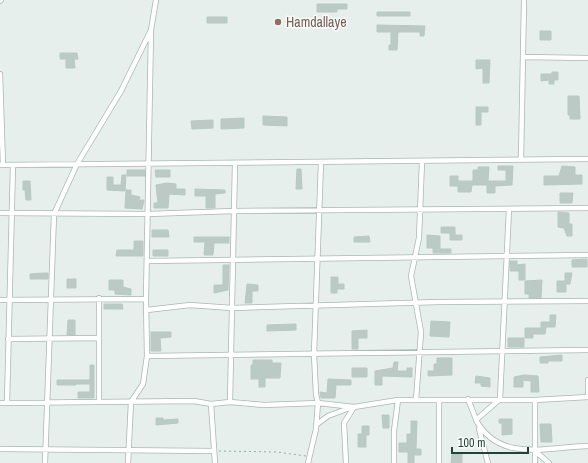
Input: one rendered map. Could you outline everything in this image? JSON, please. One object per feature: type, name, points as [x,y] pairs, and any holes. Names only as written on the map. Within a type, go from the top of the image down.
[{"type":"street","points":[[128,463],[131,402],[143,384],[148,356],[146,298],[148,260],[151,30],[156,0]]},
{"type":"street","points":[[521,160],[524,0]]},
{"type":"street","points":[[45,463],[49,403],[54,214],[77,164],[121,91],[151,30]]},
{"type":"street","points":[[523,57],[588,58]]},
{"type":"street","points":[[0,74],[2,165],[588,159]]},
{"type":"street","points":[[416,400],[421,352],[421,332],[411,276],[419,238],[422,161]]},
{"type":"street","points":[[308,463],[311,457],[318,403],[316,394],[314,354],[321,162]]},
{"type":"street","points":[[230,402],[235,163]]},
{"type":"street","points":[[7,403],[8,300],[13,164]]},
{"type":"street","points":[[0,213],[148,214],[234,211],[509,210],[588,208]]},
{"type":"street","points":[[476,420],[500,399],[509,210]]},
{"type":"street","points":[[148,260],[588,255]]},
{"type":"street","points":[[99,402],[100,298]]},
{"type":"street","points":[[0,300],[146,298]]},
{"type":"street","points":[[147,310],[190,305],[232,308],[504,301],[588,301]]},
{"type":"street","points":[[8,339],[99,338]]},
{"type":"street","points":[[148,356],[588,350]]},
{"type":"street","points":[[316,425],[328,416],[354,407],[398,400],[535,400],[588,397],[588,380]]},
{"type":"street","points":[[468,399],[476,420],[488,463]]},
{"type":"street","points":[[394,463],[394,432],[398,400]]},
{"type":"street","points":[[439,400],[439,463]]},
{"type":"street","points":[[535,400],[535,463]]},
{"type":"street","points":[[0,403],[194,401],[211,404],[230,402],[264,405],[318,403],[354,407]]},
{"type":"street","points":[[211,404],[215,463]]},
{"type":"street","points":[[346,463],[343,429],[344,423],[354,407]]},
{"type":"street","points":[[476,420],[482,432],[495,443],[510,448],[535,451],[588,446]]},
{"type":"street","points":[[0,449],[214,451]]},
{"type":"street","points":[[535,451],[549,463]]},
{"type":"path","points":[[214,451],[277,452],[311,457]]},
{"type":"building","points":[[317,4],[347,4],[347,9],[337,9],[337,12],[317,12]]},
{"type":"building","points":[[377,12],[410,12],[410,16],[377,16]]},
{"type":"building","points":[[207,17],[227,17],[227,23],[207,23]]},
{"type":"building","points":[[377,25],[425,26],[424,36],[420,36],[420,32],[398,32],[397,50],[389,50],[389,45],[391,45],[391,32],[377,32]]},
{"type":"building","points":[[540,31],[551,31],[551,40],[540,40]]},
{"type":"building","points":[[60,53],[77,53],[78,59],[74,59],[75,68],[66,68],[66,59],[60,59]]},
{"type":"building","points":[[476,60],[490,60],[489,83],[483,83],[483,68],[476,69]]},
{"type":"building","points":[[552,72],[558,72],[558,80],[554,80],[554,84],[549,84],[549,80],[541,81],[541,74],[552,74]]},
{"type":"building","points":[[568,96],[579,96],[580,119],[570,119],[570,115],[568,115]]},
{"type":"building","points":[[476,107],[488,107],[488,112],[481,112],[481,125],[476,125]]},
{"type":"building","points":[[263,116],[287,117],[287,126],[263,125]]},
{"type":"building","points":[[244,118],[244,128],[221,129],[221,119]]},
{"type":"building","points":[[213,120],[213,128],[192,129],[191,121]]},
{"type":"building","points":[[498,166],[513,166],[512,185],[495,186],[495,193],[487,193],[487,185],[472,185],[471,192],[458,192],[458,186],[450,186],[450,176],[458,176],[458,181],[473,181],[473,170],[478,170],[478,167],[489,167],[488,181],[506,181],[506,170],[498,170]]},
{"type":"building","points":[[562,166],[575,167],[575,175],[582,175],[582,184],[544,185],[544,176],[559,176]]},
{"type":"building","points":[[297,169],[301,169],[302,189],[296,189]]},
{"type":"building","points":[[127,170],[145,170],[145,176],[127,176]]},
{"type":"building","points":[[155,170],[170,170],[170,177],[156,177]]},
{"type":"building","points":[[122,175],[126,175],[125,191],[107,190],[107,177],[113,177],[113,185],[121,185]]},
{"type":"building","points":[[23,181],[30,181],[31,200],[26,200],[25,190],[23,190]]},
{"type":"building","points":[[167,183],[176,184],[176,189],[185,189],[185,195],[169,194],[168,208],[154,208],[154,203],[158,203],[156,185]]},
{"type":"building","points":[[195,189],[225,190],[225,193],[215,194],[215,208],[206,208],[206,196],[195,196]]},
{"type":"building","points":[[126,190],[131,190],[131,195],[140,197],[139,200],[144,200],[142,209],[125,208]]},
{"type":"building","points":[[560,193],[573,193],[572,203],[560,203]]},
{"type":"building","points":[[558,212],[569,213],[569,224],[572,224],[572,236],[567,236],[564,228],[558,227]]},
{"type":"building","points":[[441,227],[455,227],[455,235],[462,235],[462,240],[450,240],[450,233],[441,233]]},
{"type":"building","points":[[152,230],[168,230],[169,237],[152,237]]},
{"type":"building","points":[[427,235],[440,236],[440,249],[451,249],[451,253],[433,253],[433,248],[427,248]]},
{"type":"building","points":[[369,236],[370,242],[354,242],[354,237]]},
{"type":"building","points":[[194,237],[229,237],[229,243],[214,243],[213,255],[204,255],[205,242],[194,242]]},
{"type":"building","points":[[134,241],[143,241],[143,256],[116,256],[117,250],[134,250]]},
{"type":"building","points":[[153,250],[168,250],[168,256],[153,256]]},
{"type":"building","points":[[587,259],[587,267],[572,267],[572,260]]},
{"type":"building","points":[[510,261],[517,261],[517,265],[525,264],[525,280],[519,280],[519,271],[510,271]]},
{"type":"building","points":[[223,265],[229,265],[228,290],[214,293],[214,285],[223,285]]},
{"type":"building","points":[[48,273],[48,279],[30,279],[30,274]]},
{"type":"building","points":[[565,273],[572,273],[570,284],[566,284],[566,292],[557,292],[557,281],[565,281]]},
{"type":"building","points":[[331,277],[338,277],[338,284],[344,284],[344,289],[337,289],[337,293],[331,293]]},
{"type":"building","points":[[67,279],[76,279],[76,288],[67,288]]},
{"type":"building","points":[[109,280],[123,280],[123,287],[131,289],[131,295],[115,294],[115,290],[109,290]]},
{"type":"building","points":[[542,280],[541,298],[529,298],[529,294],[525,294],[525,281]]},
{"type":"building","points":[[247,284],[258,285],[258,291],[252,291],[252,303],[245,303]]},
{"type":"building","points":[[104,304],[122,304],[123,309],[104,309]]},
{"type":"building","points":[[550,315],[556,315],[555,327],[546,327],[545,334],[533,334],[533,338],[525,338],[525,328],[541,328],[541,322],[550,322]]},
{"type":"building","points":[[68,320],[75,320],[75,335],[67,335]]},
{"type":"building","points":[[431,321],[450,322],[449,337],[430,336]]},
{"type":"building","points":[[296,324],[296,330],[267,331],[267,325]]},
{"type":"building","points":[[367,330],[367,338],[358,338],[358,349],[352,349],[352,331]]},
{"type":"building","points":[[151,332],[171,332],[171,337],[160,338],[161,351],[151,351]]},
{"type":"building","points":[[508,338],[524,338],[524,347],[508,347]]},
{"type":"building","points":[[562,355],[562,361],[548,361],[548,363],[540,363],[540,357]]},
{"type":"building","points":[[437,358],[452,358],[452,375],[428,376],[428,371],[434,371],[434,364],[437,364]]},
{"type":"building","points":[[253,360],[272,360],[272,363],[281,363],[280,378],[265,378],[265,387],[259,387],[259,379],[251,379],[251,365],[253,365]]},
{"type":"building","points":[[394,362],[398,362],[397,371],[407,371],[407,368],[412,368],[412,377],[382,376],[382,385],[375,385],[375,371],[393,368]]},
{"type":"building","points":[[90,365],[94,365],[94,398],[78,398],[78,392],[90,392],[90,384],[76,384],[76,380],[90,380]]},
{"type":"building","points":[[352,368],[367,368],[367,377],[352,377]]},
{"type":"building","points":[[524,375],[538,376],[539,392],[531,392],[531,381],[523,380],[523,387],[514,387],[514,377]]},
{"type":"building","points":[[476,376],[490,378],[490,387],[481,386],[481,383],[475,383]]},
{"type":"building","points":[[328,379],[351,380],[351,385],[336,385],[335,398],[321,398],[320,392],[327,393]]},
{"type":"building","points":[[57,380],[76,380],[76,385],[57,385]]},
{"type":"building","points":[[382,415],[389,415],[389,428],[383,428]]},
{"type":"building","points":[[156,418],[163,418],[163,420],[178,419],[178,423],[156,425]]},
{"type":"building","points":[[499,419],[512,419],[512,434],[502,435],[502,423],[499,423]]},
{"type":"building","points":[[411,421],[417,421],[416,449],[421,449],[421,455],[414,455],[414,463],[408,463],[408,452],[399,452],[399,443],[407,443],[407,434],[411,434]]},
{"type":"building","points":[[540,424],[551,424],[552,442],[541,442]]},
{"type":"building","points":[[362,426],[369,426],[369,435],[366,435],[366,447],[358,447],[358,434],[362,434]]},
{"type":"building","points":[[452,454],[462,454],[462,463],[451,463]]},
{"type":"place","name":"Hamdallaye","points":[[278,22]]}]
